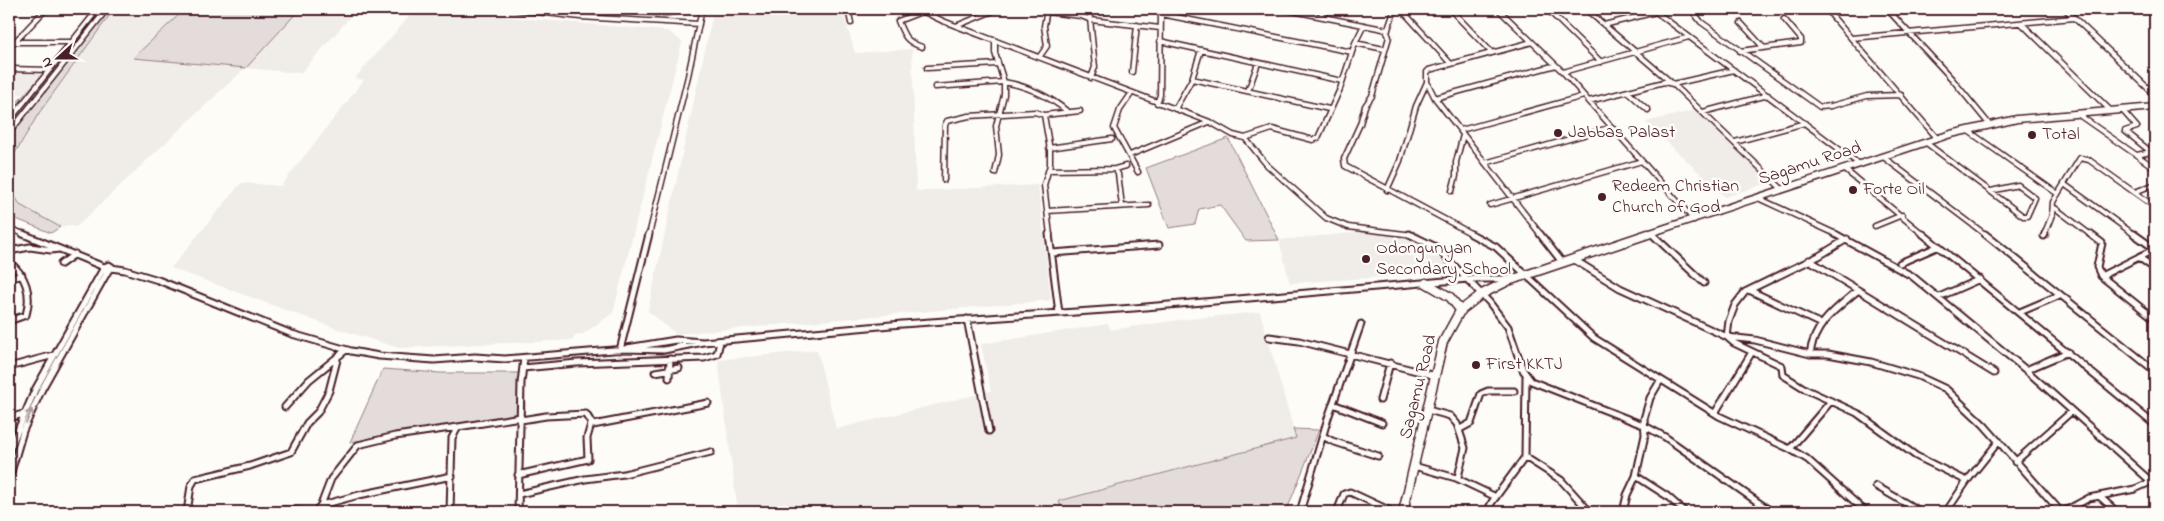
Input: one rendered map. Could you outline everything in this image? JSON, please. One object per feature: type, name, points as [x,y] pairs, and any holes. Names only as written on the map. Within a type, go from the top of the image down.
[{"type":"highway","name":"Sagamu Road","points":[[1403,512],[1443,342],[1454,318],[1460,310],[1482,296],[1515,279],[1562,262],[1694,220],[1757,197],[1937,138],[2017,118],[2155,108]]},
{"type":"highway","points":[[1426,283],[1450,295],[1460,310]]},
{"type":"street","points":[[9,48],[46,9]]},
{"type":"street","points":[[9,121],[98,9]]},
{"type":"street","points":[[9,133],[106,9]]},
{"type":"street","points":[[512,9],[580,18],[698,24]]},
{"type":"street","points":[[622,349],[686,85],[702,9]]},
{"type":"street","points":[[848,9],[851,24]]},
{"type":"street","points":[[918,9],[956,26],[1040,56],[1131,94],[1210,122],[1233,135],[1245,138],[1272,128],[1316,140],[1364,25]]},
{"type":"street","points":[[956,26],[998,9]]},
{"type":"street","points":[[1090,9],[1095,67],[1091,78]]},
{"type":"street","points":[[1157,103],[1160,95],[1161,9]]},
{"type":"street","points":[[1283,9],[1388,30]]},
{"type":"street","points":[[1321,16],[1323,9]]},
{"type":"street","points":[[1450,9],[1492,53]]},
{"type":"street","points":[[1498,9],[1563,72],[1694,220]]},
{"type":"street","points":[[1547,9],[1601,62]]},
{"type":"street","points":[[1588,9],[1673,84],[1782,189]]},
{"type":"street","points":[[1652,9],[1859,164]]},
{"type":"street","points":[[1691,9],[1701,22],[1820,107],[1832,106],[1855,98],[1892,94],[1901,95]]},
{"type":"street","points":[[1826,9],[1937,138]]},
{"type":"street","points":[[1887,9],[1948,73],[1989,124]]},
{"type":"street","points":[[2065,9],[2155,95]]},
{"type":"street","points":[[1040,56],[1045,53],[1049,46],[1044,27],[1047,10],[1081,16],[1091,20],[1160,28]]},
{"type":"street","points":[[1452,64],[1402,10],[1394,11],[1388,30],[1389,38],[1384,49],[1372,96],[1365,106],[1360,124],[1343,163],[1348,169],[1496,247],[1594,338],[1660,381],[1715,413],[1790,449],[1818,468],[1866,512]]},
{"type":"street","points":[[922,47],[910,43],[902,32],[898,21],[924,12]]},
{"type":"street","points":[[1604,25],[1656,12]]},
{"type":"street","points":[[1161,14],[1352,52]]},
{"type":"street","points":[[1852,38],[2074,18]]},
{"type":"street","points":[[1740,51],[1802,42],[1784,19]]},
{"type":"street","points":[[1741,23],[1763,47]]},
{"type":"street","points":[[2021,23],[2110,110]]},
{"type":"street","points":[[1132,72],[1137,25]]},
{"type":"street","points":[[78,34],[86,34]]},
{"type":"street","points":[[1563,72],[1652,49],[1689,37]]},
{"type":"street","points":[[995,40],[994,48],[1004,82],[1004,95],[996,126],[999,155],[995,173]]},
{"type":"street","points":[[1160,41],[1342,81]]},
{"type":"street","points":[[14,42],[70,42]]},
{"type":"street","points":[[1387,190],[1402,158],[1418,100],[1427,82],[1428,71],[1532,42]]},
{"type":"street","points":[[1355,43],[1384,49]]},
{"type":"street","points":[[1175,109],[1192,79],[1201,50]]},
{"type":"street","points":[[1248,91],[1258,63]]},
{"type":"street","points":[[927,68],[998,64]]},
{"type":"street","points":[[1436,98],[1556,65]]},
{"type":"street","points":[[9,69],[50,70]]},
{"type":"street","points":[[1589,101],[1666,81],[1673,84],[1734,70]]},
{"type":"street","points":[[1192,79],[1330,109]]},
{"type":"street","points":[[936,87],[1004,82],[1020,85],[1068,112]]},
{"type":"street","points":[[1427,82],[1436,98],[1463,135],[1562,262]]},
{"type":"street","points":[[1892,94],[1897,90]]},
{"type":"street","points":[[1628,92],[1648,110]]},
{"type":"street","points":[[1131,94],[1114,123],[1117,135],[1138,172]]},
{"type":"street","points":[[1703,112],[1768,95]]},
{"type":"street","points":[[1460,130],[1584,96]]},
{"type":"street","points":[[2122,110],[2137,127],[2125,130],[2153,152]]},
{"type":"street","points":[[944,180],[946,123],[951,119],[1000,114],[1035,112],[1044,115],[1080,111]]},
{"type":"street","points":[[2076,113],[2155,168]]},
{"type":"street","points":[[1044,115],[1049,131],[1049,170],[1043,180],[1059,313]]},
{"type":"street","points":[[1130,155],[1210,122]]},
{"type":"street","points":[[1735,142],[1805,123]]},
{"type":"street","points":[[1485,163],[1612,127]]},
{"type":"street","points":[[1966,130],[2058,194]]},
{"type":"street","points":[[1452,191],[1456,176],[1456,162],[1463,135]]},
{"type":"street","points":[[1245,138],[1267,165],[1326,218],[1348,227],[1419,237],[1436,247],[1489,302],[1508,327],[1526,376],[1525,457],[1487,512]]},
{"type":"street","points":[[1049,148],[1112,139]]},
{"type":"street","points":[[1924,142],[1991,192],[2026,217],[2035,198],[2018,185],[1991,192]]},
{"type":"street","points":[[2137,156],[2153,152]]},
{"type":"street","points":[[1882,156],[1968,221],[2155,371]]},
{"type":"street","points":[[2044,236],[2055,208],[2053,204],[2074,166],[2082,158],[2088,160],[2155,207]]},
{"type":"street","points":[[1490,206],[1642,161]]},
{"type":"street","points":[[1049,170],[1115,169],[1126,166]]},
{"type":"street","points":[[1115,169],[1118,174],[1122,206]]},
{"type":"street","points":[[1844,169],[1980,279],[2155,425]]},
{"type":"street","points":[[2064,184],[2155,249],[2101,276]]},
{"type":"street","points":[[2135,192],[2155,184]]},
{"type":"street","points":[[1757,197],[1846,240],[1902,270],[1939,297],[2026,370],[2071,412],[2154,482]]},
{"type":"street","points":[[1047,211],[1148,205]]},
{"type":"street","points":[[2055,208],[2102,242],[2097,267],[2101,276],[2155,319]]},
{"type":"street","points":[[1875,226],[1902,215]]},
{"type":"street","points":[[9,228],[75,254],[106,269],[125,270],[158,280],[292,334],[346,350],[380,356],[434,360],[475,357],[524,358],[622,349],[664,342],[696,340],[720,342],[967,319],[1468,279],[1515,279]]},
{"type":"street","points":[[1651,233],[1704,283]]},
{"type":"street","points":[[1727,337],[1729,321],[1735,305],[1745,292],[1846,240]]},
{"type":"street","points":[[1052,253],[1159,245]]},
{"type":"street","points":[[1900,263],[1939,246]]},
{"type":"street","points":[[9,251],[30,247],[51,250],[61,249]]},
{"type":"street","points":[[61,264],[75,254]]},
{"type":"street","points":[[2140,258],[2155,269]]},
{"type":"street","points":[[1572,259],[1620,288],[1727,337],[1755,340],[1810,354],[1851,357],[1930,381],[1956,396],[2062,512],[2079,502],[2127,491],[2154,482]]},
{"type":"street","points":[[1809,260],[1994,373]]},
{"type":"street","points":[[9,262],[18,267],[29,292],[28,312],[24,316],[9,321]]},
{"type":"street","points":[[9,451],[23,414],[54,355],[106,269]]},
{"type":"street","points":[[9,479],[24,431],[42,389],[106,269]]},
{"type":"street","points":[[9,279],[22,275]]},
{"type":"street","points":[[1939,297],[1980,279]]},
{"type":"street","points":[[1749,290],[1821,324]]},
{"type":"street","points":[[1810,354],[1813,336],[1821,324],[1857,291]]},
{"type":"street","points":[[2020,312],[2060,295]]},
{"type":"street","points":[[967,319],[989,431]]},
{"type":"street","points":[[1300,512],[1333,404],[1362,324]]},
{"type":"street","points":[[1269,337],[1287,337],[1436,376]]},
{"type":"street","points":[[1727,337],[1734,343],[1782,366],[1782,372],[1786,377],[1807,390],[1857,413],[1916,456],[1967,482]]},
{"type":"street","points":[[523,368],[577,363],[704,358],[717,354],[720,342]]},
{"type":"street","points":[[285,407],[312,377],[337,360],[346,350]]},
{"type":"street","points":[[1715,413],[1752,352]]},
{"type":"street","points":[[2026,370],[2068,352]]},
{"type":"street","points":[[9,367],[54,355]]},
{"type":"street","points":[[518,512],[524,358]]},
{"type":"street","points":[[669,378],[670,359]]},
{"type":"street","points":[[186,512],[191,486],[195,480],[250,466],[290,452],[295,447],[307,424],[318,412],[329,391],[337,360]]},
{"type":"street","points":[[1380,400],[1390,363]]},
{"type":"street","points":[[655,372],[679,368]]},
{"type":"street","points":[[1526,376],[1536,385],[1643,425],[1665,437],[1772,512]]},
{"type":"street","points":[[1623,512],[1627,496],[1636,476],[1645,435],[1643,425],[1650,398],[1660,381]]},
{"type":"street","points":[[1460,429],[1471,423],[1484,392],[1514,391]]},
{"type":"street","points":[[1790,449],[1831,401]]},
{"type":"street","points":[[591,424],[708,403]]},
{"type":"street","points":[[1333,404],[1382,423]]},
{"type":"street","points":[[1428,410],[1450,416],[1456,421],[1460,429],[1465,454],[1458,477]]},
{"type":"street","points":[[2015,462],[2071,412]]},
{"type":"street","points":[[9,418],[23,414]]},
{"type":"street","points":[[270,512],[284,510],[314,512],[321,505],[331,479],[358,445],[363,442],[521,419],[586,414],[591,424],[587,438],[588,459],[518,475]]},
{"type":"street","points":[[450,512],[452,438],[458,427]]},
{"type":"street","points":[[1323,436],[1332,442],[1378,456]]},
{"type":"street","points":[[1946,512],[1999,441]]},
{"type":"street","points":[[519,494],[585,479],[636,472],[711,452]]},
{"type":"street","points":[[1525,457],[1560,477],[1577,494],[1590,512]]},
{"type":"street","points":[[1414,466],[1458,477],[1496,497]]},
{"type":"street","points":[[321,505],[359,495],[452,476]]},
{"type":"street","points":[[1636,476],[1667,496],[1685,512]]},
{"type":"street","points":[[1876,486],[1921,512]]},
{"type":"street","points":[[1337,512],[1344,494],[1350,492],[1393,512]]},
{"type":"street","points":[[2099,496],[2116,512]]},
{"type":"shaded area","points":[[96,9],[114,9],[39,113],[9,163],[9,111],[48,69]]},
{"type":"shaded area","points":[[114,9],[185,9],[134,58],[245,68],[76,227],[67,225],[60,227],[20,205],[9,185],[9,163],[39,113]]},
{"type":"shaded area","points":[[185,9],[300,9],[246,68],[133,58]]},
{"type":"shaded area","points":[[300,9],[357,9],[301,73],[245,68]]},
{"type":"shaded area","points":[[416,9],[668,31],[682,42],[613,313],[583,334],[575,335],[573,340],[399,348],[338,329],[171,268],[241,183],[281,186],[364,80],[355,78]]},
{"type":"shaded area","points":[[610,9],[694,9],[693,11],[665,17],[608,12]]},
{"type":"shaded area","points":[[714,9],[842,9],[855,53],[912,49],[916,191],[1038,185],[1051,300],[676,334],[648,311]]},
{"type":"shaded area","points":[[48,69],[26,94],[9,95],[9,71]]},
{"type":"shaded area","points":[[1697,110],[1774,181],[1725,197],[1646,122]]},
{"type":"shaded area","points":[[1228,138],[1279,240],[1246,241],[1220,205],[1199,209],[1195,224],[1169,228],[1146,168]]},
{"type":"shaded area","points":[[9,185],[20,205],[60,227],[51,233],[9,216]]},
{"type":"shaded area","name":"Odongunyan Secondary School","points":[[1363,232],[1413,236],[1436,247],[1461,272],[1290,283],[1279,240]]},
{"type":"shaded area","points":[[1260,312],[1296,438],[1059,500],[1063,512],[738,512],[718,360],[817,350],[836,429],[991,391],[981,344],[1108,324],[1111,330],[1179,320]]},
{"type":"shaded area","points":[[383,369],[440,373],[524,373],[525,411],[506,417],[350,442]]},
{"type":"shaded area","points":[[1293,429],[1319,430],[1286,512],[1063,512],[1059,501],[1296,438]]},
{"type":"place","name":"Jabbas Palast","points":[[1558,133]]},
{"type":"place","name":"Total","points":[[2032,135]]},
{"type":"place","name":"Forte Oil","points":[[1853,190]]},
{"type":"place","name":"Redeem Christian Church of God","points":[[1602,197]]},
{"type":"place","name":"Odongunyan Secondary School","points":[[1366,259]]},
{"type":"place","name":"First KKTJ","points":[[1476,365]]}]
